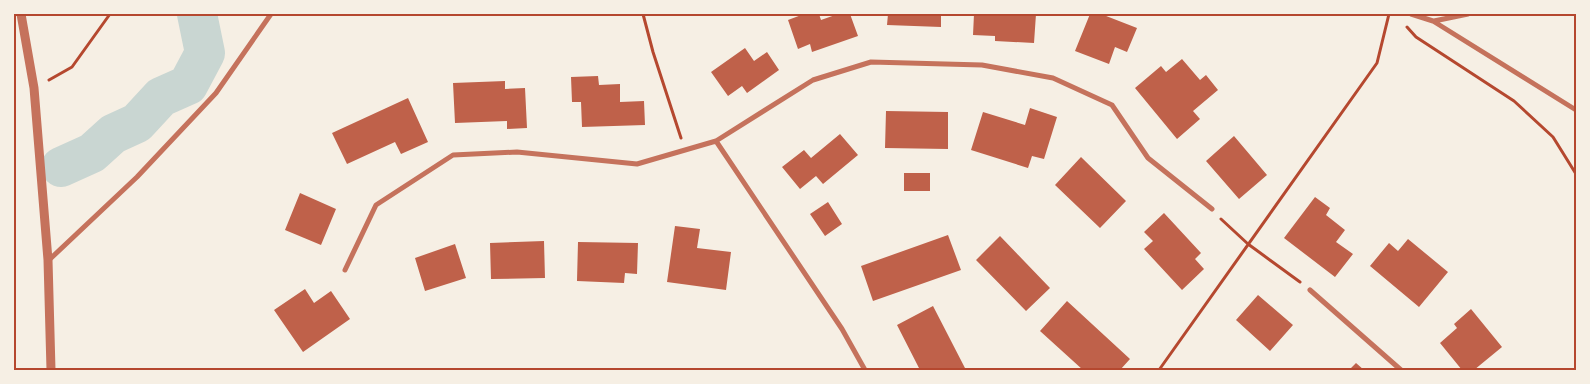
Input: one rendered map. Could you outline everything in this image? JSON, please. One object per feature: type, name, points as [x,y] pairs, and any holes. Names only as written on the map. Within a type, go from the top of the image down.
[{"type":"street","points":[[21,14],[34,88],[48,260],[51,370]]},
{"type":"street","points":[[48,260],[137,177],[216,93],[271,14]]},
{"type":"street","points":[[1411,14],[1433,21],[1576,110]]},
{"type":"street","points":[[1433,21],[1468,14]]},
{"type":"street","points":[[345,270],[376,205],[454,155],[517,152],[637,164],[716,141],[813,80],[871,62],[982,65],[1054,78],[1112,105],[1148,158],[1212,210]]},
{"type":"street","points":[[716,141],[842,329],[865,370]]},
{"type":"street","points":[[1310,290],[1401,370]]},
{"type":"path","points":[[34,88],[72,67],[110,14]]},
{"type":"path","points":[[643,14],[653,52],[685,150]]},
{"type":"path","points":[[1158,370],[1377,63],[1389,14]]},
{"type":"path","points":[[1406,26],[1416,37],[1514,101],[1553,137],[1576,174]]},
{"type":"path","points":[[1212,210],[1248,244],[1310,290]]},
{"type":"building","points":[[804,14],[819,14],[821,20],[838,14],[850,14],[858,36],[812,52],[810,44],[798,49],[788,20]]},
{"type":"building","points":[[888,14],[941,14],[941,27],[887,25]]},
{"type":"building","points":[[974,14],[1036,14],[1034,43],[995,41],[995,36],[973,35]]},
{"type":"building","points":[[1090,14],[1101,14],[1137,28],[1127,52],[1115,47],[1109,64],[1075,51]]},
{"type":"building","points":[[745,48],[754,61],[767,52],[779,70],[747,93],[742,86],[728,96],[711,72]]},
{"type":"building","points":[[1182,59],[1200,80],[1206,75],[1218,90],[1193,111],[1200,119],[1177,139],[1135,88],[1161,66],[1166,72]]},
{"type":"building","points":[[598,76],[599,85],[620,84],[620,102],[644,101],[645,125],[582,127],[581,102],[572,102],[571,77]]},
{"type":"building","points":[[505,81],[505,89],[525,88],[527,128],[507,129],[507,121],[455,123],[453,83]]},
{"type":"building","points":[[408,98],[428,142],[401,154],[395,142],[347,164],[332,133]]},
{"type":"building","points":[[1030,108],[1057,117],[1044,159],[1032,156],[1028,168],[971,150],[983,112],[1025,125]]},
{"type":"building","points":[[886,111],[948,112],[948,149],[885,148]]},
{"type":"building","points":[[840,134],[858,155],[823,184],[816,176],[800,189],[782,167],[804,150],[811,158]]},
{"type":"building","points":[[1234,136],[1267,175],[1239,199],[1206,161]]},
{"type":"building","points":[[1081,157],[1126,201],[1100,228],[1055,185]]},
{"type":"building","points":[[904,173],[930,173],[930,191],[904,191]]},
{"type":"building","points":[[300,193],[336,209],[321,245],[285,230]]},
{"type":"building","points":[[1315,197],[1330,208],[1326,215],[1345,230],[1336,242],[1353,254],[1335,277],[1284,238]]},
{"type":"building","points":[[828,202],[842,224],[825,236],[810,214]]},
{"type":"building","points":[[1164,213],[1201,253],[1195,259],[1204,269],[1182,290],[1144,249],[1153,241],[1144,232]]},
{"type":"building","points":[[675,226],[700,229],[697,248],[731,252],[726,290],[667,282]]},
{"type":"building","points":[[948,235],[961,270],[873,301],[861,266]]},
{"type":"building","points":[[1000,236],[1050,288],[1026,311],[976,260]]},
{"type":"building","points":[[1408,239],[1448,272],[1419,307],[1370,266],[1389,243],[1398,251]]},
{"type":"building","points":[[544,241],[545,278],[491,279],[490,243]]},
{"type":"building","points":[[578,242],[638,243],[637,274],[625,273],[624,283],[577,281]]},
{"type":"building","points":[[455,244],[466,278],[425,291],[415,258]]},
{"type":"building","points":[[305,289],[314,303],[331,291],[350,319],[303,352],[274,310]]},
{"type":"building","points":[[1258,295],[1293,325],[1270,351],[1236,320]]},
{"type":"building","points":[[1067,301],[1130,359],[1120,370],[1083,370],[1040,331]]},
{"type":"building","points":[[933,306],[966,370],[920,370],[897,325]]},
{"type":"building","points":[[1471,309],[1502,347],[1474,370],[1462,370],[1440,343],[1457,328],[1454,324]]},
{"type":"building","points":[[1356,363],[1364,370],[1349,370]]},
{"type":"waterway","points":[[61,167],[92,153],[113,134],[137,123],[161,97],[188,85],[205,53],[197,14]]}]
